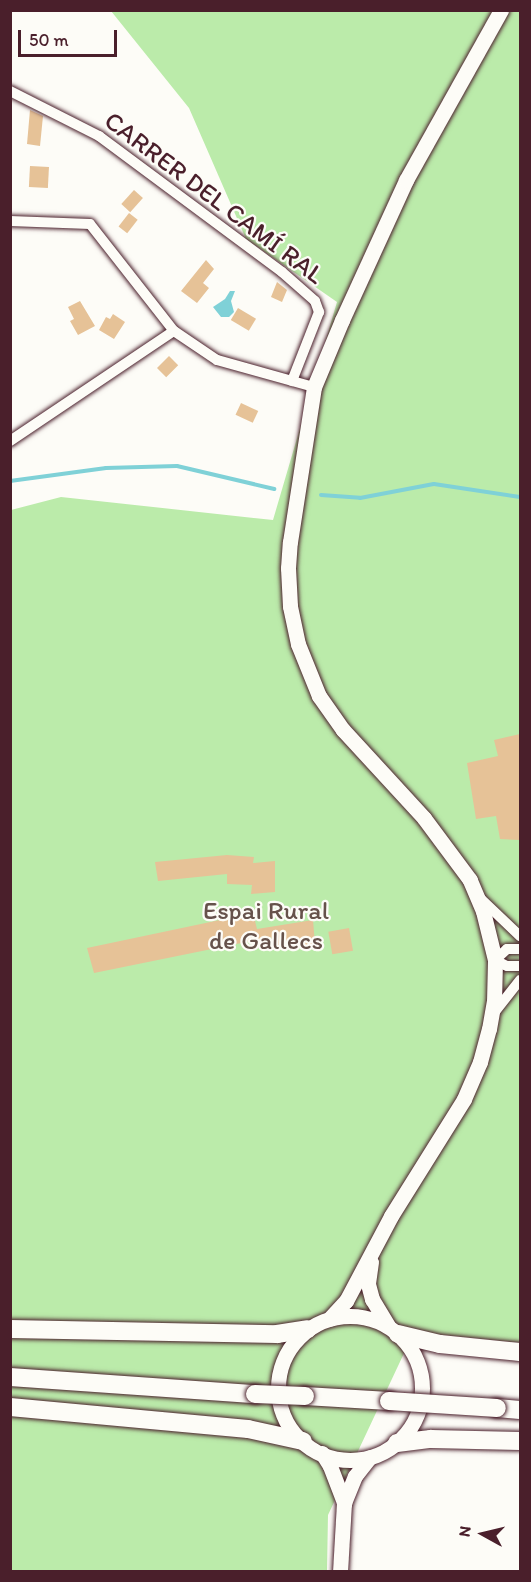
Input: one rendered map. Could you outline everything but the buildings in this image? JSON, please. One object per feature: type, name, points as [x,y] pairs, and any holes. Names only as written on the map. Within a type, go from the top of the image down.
[{"type":"highway","points":[[10,1329],[277,1334],[308,1329]]},
{"type":"highway","points":[[393,1330],[440,1344],[520,1352]]},
{"type":"highway","points":[[10,1377],[520,1410]]},
{"type":"highway","points":[[10,1407],[248,1429],[303,1441]]},
{"type":"highway","points":[[397,1443],[431,1439],[520,1441]]},
{"type":"main road","points":[[375,1245],[368,1284],[376,1310],[415,1358],[422,1388],[415,1418],[397,1443],[370,1457],[349,1459],[322,1453],[303,1441],[280,1410],[278,1388],[287,1355],[294,1342],[308,1329],[329,1319],[346,1301],[375,1245],[464,1099],[480,1062],[492,1016],[495,960],[484,915],[476,894],[447,847],[424,818],[343,730],[319,696],[298,644],[290,606],[288,568],[314,387],[406,180],[501,10]]},
{"type":"main road","points":[[329,1319],[358,1317],[393,1330]]},
{"type":"main road","points":[[322,1453],[330,1466],[344,1503]]},
{"type":"main road","points":[[340,1572],[344,1503],[355,1476],[370,1457]]},
{"type":"street","name":"CARRER DEL CAMÍ RAL","points":[[10,91],[99,136],[282,272],[315,302],[319,312],[292,381]]},
{"type":"street","points":[[10,221],[90,224],[174,331],[217,360],[314,387]]},
{"type":"street","points":[[10,441],[174,331]]},
{"type":"street","points":[[476,894],[520,936]]},
{"type":"street","points":[[495,960],[507,949],[520,949]]},
{"type":"street","points":[[495,960],[520,966]]},
{"type":"street","points":[[492,1016],[520,980]]},
{"type":"green space","name":"Espai Rural de Gallecs","points":[[111,11],[520,11],[520,1343],[414,1332],[328,1515],[327,1571],[11,1572],[11,510],[61,497],[273,520],[337,302],[246,239],[189,108]]},
{"type":"water","points":[[230,291],[235,291],[231,301],[234,312],[229,317],[221,317],[213,307],[225,299]]},
{"type":"waterway","points":[[10,481],[106,468],[177,466],[274,489]]},
{"type":"waterway","points":[[321,495],[360,498],[434,484],[520,497]]}]
